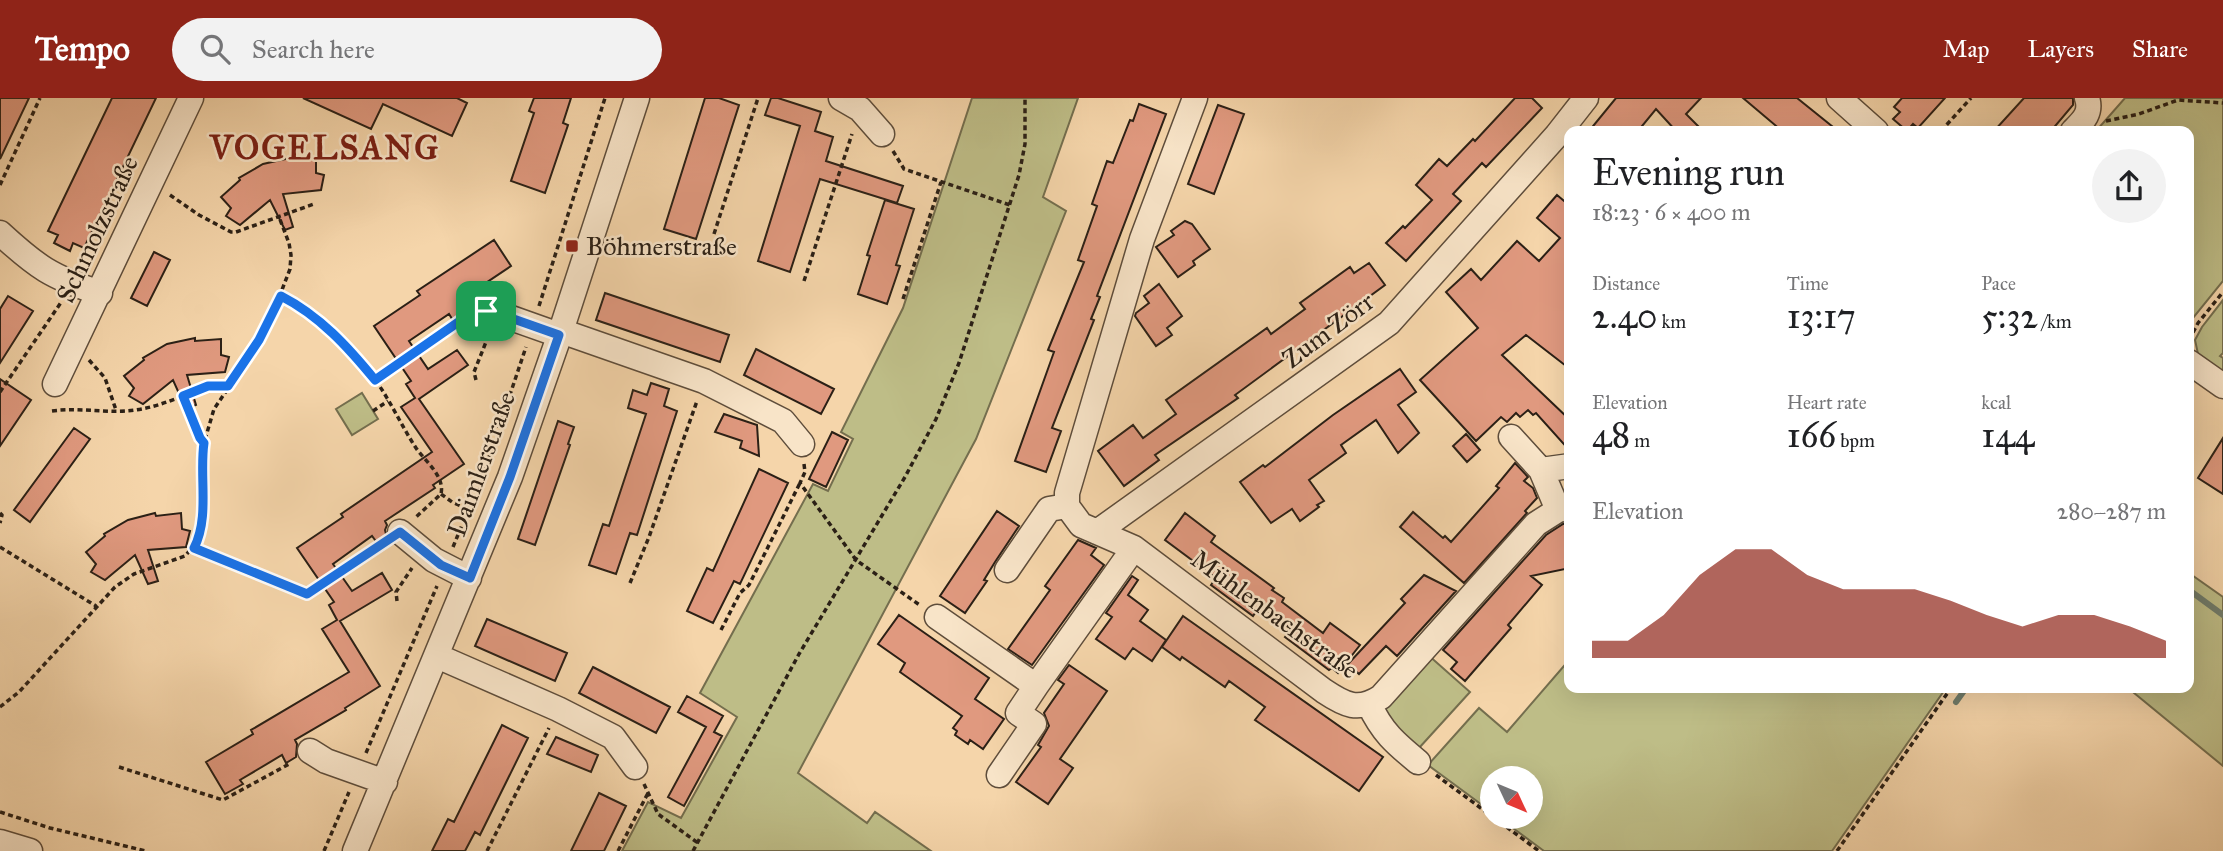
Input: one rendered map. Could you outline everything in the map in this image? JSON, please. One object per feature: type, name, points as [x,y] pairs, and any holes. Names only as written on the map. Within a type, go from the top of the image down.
[{"type":"street","name":"Schmolzstraße","points":[[55,384],[191,98]]},
{"type":"street","name":"Daimlerstraße","points":[[355,851],[510,477],[636,98]]},
{"type":"street","points":[[1007,570],[1049,509],[1067,506],[1067,493],[1142,239],[1195,98]]},
{"type":"street","name":"Zum Zörr","points":[[1571,126],[1586,98]]},
{"type":"street","points":[[1839,98],[1870,126]]},
{"type":"street","points":[[850,104],[888,144]]},
{"type":"street","name":"Zum Zörr","points":[[1097,532],[1370,339],[1389,323],[1563,141]]},
{"type":"street","points":[[0,233],[43,270],[100,293]]},
{"type":"street","points":[[488,311],[704,381],[783,421],[803,444]]},
{"type":"street","points":[[2194,366],[2223,386]]},
{"type":"street","name":"Mühlenbachstraße","points":[[1067,506],[1081,524],[1134,548],[1342,703],[1369,704],[1381,697],[1516,543],[1536,524],[1564,509],[1541,470],[1510,437]]},
{"type":"street","points":[[1541,470],[1564,467]]},
{"type":"street","points":[[400,532],[445,568],[470,578]]},
{"type":"street","points":[[999,775],[1034,724],[1018,713],[1134,548]]},
{"type":"street","points":[[937,617],[1036,686]]},
{"type":"street","points":[[437,656],[558,709],[613,737],[635,767]]},
{"type":"street","points":[[1369,704],[1377,722],[1390,740],[1418,762]]},
{"type":"street","points":[[310,751],[326,761],[385,782]]},
{"type":"street","points":[[0,842],[30,851]]},
{"type":"path","points":[[0,185],[40,98]]},
{"type":"path","points":[[324,851],[485,468],[606,98]]},
{"type":"path","points":[[715,234],[758,98]]},
{"type":"path","points":[[693,851],[799,654],[936,419],[959,363],[1010,205],[1025,144],[1025,98]]},
{"type":"path","points":[[1946,126],[1971,98]]},
{"type":"path","points":[[2081,117],[2095,124],[2178,100],[2223,103]]},
{"type":"path","points":[[804,281],[850,104]]},
{"type":"path","points":[[888,144],[904,169],[1010,205]]},
{"type":"path","points":[[904,299],[942,182]]},
{"type":"path","points":[[162,189],[199,215],[231,232],[243,231],[314,204]]},
{"type":"path","points":[[0,708],[19,692],[115,587],[134,574],[185,556],[194,548],[202,522],[201,462],[214,410],[259,340],[281,296],[290,269],[291,255],[279,217]]},
{"type":"path","name":"Schmolzstraße","points":[[0,392],[75,285]]},
{"type":"path","points":[[2194,331],[2223,292]]},
{"type":"path","points":[[194,548],[307,594],[400,532],[441,494],[443,488],[436,473],[416,448],[375,380],[324,324],[281,296]]},
{"type":"path","points":[[375,380],[488,311]]},
{"type":"path","points":[[476,380],[474,372],[488,311]]},
{"type":"path","points":[[74,347],[97,367],[105,378],[116,411]]},
{"type":"path","points":[[630,583],[704,381]]},
{"type":"path","points":[[52,411],[79,408],[116,411],[148,408],[208,386],[228,386]]},
{"type":"path","points":[[183,396],[204,443]]},
{"type":"path","points":[[373,411],[388,401]]},
{"type":"path","points":[[721,630],[740,593],[750,585],[805,472]]},
{"type":"path","points":[[800,483],[856,560],[937,617]]},
{"type":"path","points":[[441,494],[468,509]]},
{"type":"path","points":[[0,513],[0,523]]},
{"type":"path","points":[[0,547],[96,606]]},
{"type":"path","points":[[397,601],[396,592],[422,552]]},
{"type":"path","points":[[1837,851],[1948,693]]},
{"type":"path","points":[[487,851],[558,709]]},
{"type":"path","points":[[119,767],[223,800],[310,751]]},
{"type":"path","points":[[1418,762],[1480,807]]},
{"type":"path","points":[[635,767],[657,814],[698,843]]},
{"type":"path","points":[[618,851],[648,793]]},
{"type":"path","points":[[0,812],[50,828],[146,851]]},
{"type":"path","points":[[1511,830],[1539,851]]},
{"type":"shaded area","points":[[972,98],[1078,98],[1043,197],[1066,211],[976,439],[798,773],[867,823],[875,812],[931,851],[622,851],[648,802],[681,818],[737,717],[700,693],[813,484],[828,491],[853,439],[841,432],[903,308]]},
{"type":"shaded area","points":[[2125,98],[2223,98],[2223,281],[2194,317],[2194,126],[2100,126]]},
{"type":"shaded area","points":[[2223,300],[2223,353],[2220,356],[2223,358],[2223,377],[2198,354],[2195,340]]},
{"type":"shaded area","points":[[362,393],[378,419],[352,435],[336,409]]},
{"type":"shaded area","points":[[2194,577],[2223,597],[2223,766],[2134,693],[2194,693]]},
{"type":"shaded area","points":[[1427,654],[1470,692],[1419,748],[1391,723],[1383,703]]},
{"type":"shaded area","points":[[1564,666],[1564,693],[1943,693],[1832,851],[1544,851],[1516,830],[1544,830],[1544,766],[1480,766],[1480,803],[1428,765],[1479,708],[1507,732]]},
{"type":"building","points":[[0,98],[29,98],[0,159]]},
{"type":"building","points":[[112,98],[156,98],[84,248],[73,243],[70,251],[54,243],[58,235],[48,231]]},
{"type":"building","points":[[303,98],[457,98],[467,103],[452,136],[383,104],[371,129]]},
{"type":"building","points":[[534,98],[571,98],[563,123],[568,125],[545,193],[511,181],[534,113],[529,111]]},
{"type":"building","points":[[705,98],[719,98],[739,105],[696,239],[664,229]]},
{"type":"building","points":[[771,98],[821,112],[815,131],[833,137],[826,161],[903,186],[897,203],[820,179],[790,272],[758,261],[800,126],[765,115]]},
{"type":"building","points":[[1515,98],[1532,98],[1542,108],[1486,167],[1482,163],[1453,194],[1461,201],[1406,261],[1386,243],[1432,200],[1416,185],[1439,159],[1447,166],[1473,139],[1475,141]]},
{"type":"building","points":[[1616,98],[1701,98],[1686,114],[1698,126],[1671,126],[1656,109],[1642,126],[1593,126]]},
{"type":"building","points":[[1743,98],[1797,98],[1832,126],[1776,126]]},
{"type":"building","points":[[1902,98],[1945,98],[1920,126],[1901,126],[1893,119],[1900,112],[1894,107]]},
{"type":"building","points":[[2024,98],[2073,98],[2073,105],[2055,126],[1999,126]]},
{"type":"building","points":[[1139,104],[1166,114],[1097,296],[1100,297],[1091,319],[1094,320],[1052,428],[1061,431],[1046,472],[1015,461],[1054,352],[1048,350],[1084,262],[1078,260],[1097,206],[1092,204],[1107,161],[1113,163]]},
{"type":"building","points":[[1218,105],[1244,114],[1214,194],[1188,184]]},
{"type":"building","points":[[316,157],[316,173],[324,175],[321,190],[283,194],[293,227],[285,230],[270,200],[240,225],[226,216],[231,208],[221,197],[240,180],[239,178],[263,164],[290,158]]},
{"type":"building","points":[[1557,195],[1564,201],[1564,364],[1526,335],[1502,355],[1564,414],[1564,444],[1536,413],[1533,415],[1528,410],[1520,417],[1516,413],[1507,422],[1501,417],[1476,441],[1420,380],[1478,328],[1446,292],[1471,269],[1481,280],[1517,241],[1539,261],[1560,238],[1537,218]]},
{"type":"building","points":[[885,200],[914,209],[896,265],[900,266],[887,304],[858,294],[870,256],[867,255]]},
{"type":"building","points":[[1185,221],[1192,224],[1210,249],[1193,261],[1195,265],[1178,277],[1156,247],[1174,235],[1171,231]]},
{"type":"building","points":[[494,240],[511,266],[462,299],[467,313],[454,322],[449,314],[409,341],[428,369],[457,350],[468,365],[419,399],[464,464],[433,485],[435,488],[385,521],[387,538],[378,544],[372,536],[333,564],[352,591],[382,573],[392,590],[340,621],[380,686],[295,740],[296,757],[286,763],[282,755],[240,780],[243,784],[225,794],[206,762],[253,734],[251,730],[349,672],[322,629],[337,620],[329,605],[334,602],[297,548],[343,517],[341,514],[432,452],[401,407],[415,398],[406,384],[411,381],[374,326],[420,295],[417,291]]},
{"type":"building","points":[[154,252],[170,260],[147,306],[131,298]]},
{"type":"building","points":[[1369,263],[1385,285],[1235,395],[1238,398],[1155,455],[1159,460],[1124,486],[1098,451],[1133,425],[1143,438],[1176,414],[1166,400],[1267,328],[1271,334],[1305,309],[1300,303],[1350,267],[1354,273]]},
{"type":"building","points":[[1159,284],[1182,316],[1167,328],[1172,335],[1156,346],[1135,316],[1149,303],[1144,296]]},
{"type":"building","points":[[605,293],[729,335],[720,362],[596,320]]},
{"type":"building","points":[[8,296],[33,311],[0,363],[0,309]]},
{"type":"building","points":[[195,338],[195,341],[221,339],[221,355],[229,357],[225,372],[187,375],[196,405],[186,409],[173,380],[143,404],[129,396],[134,388],[124,376],[144,360],[143,358],[167,344]]},
{"type":"building","points":[[756,349],[834,389],[821,414],[744,375]]},
{"type":"building","points":[[1400,369],[1416,392],[1398,405],[1419,433],[1398,453],[1376,420],[1341,445],[1346,453],[1309,480],[1324,501],[1317,505],[1319,507],[1300,521],[1292,509],[1271,523],[1240,482],[1263,465],[1265,467],[1333,415]]},
{"type":"building","points":[[0,379],[31,400],[0,446]]},
{"type":"building","points":[[651,383],[669,389],[664,406],[677,411],[637,535],[630,533],[616,574],[589,565],[603,524],[609,526],[646,414],[628,408],[633,390],[647,395]]},
{"type":"building","points":[[724,414],[757,425],[759,456],[740,448],[742,441],[715,432]]},
{"type":"building","points":[[558,421],[574,427],[535,545],[518,539]]},
{"type":"building","points":[[74,428],[90,439],[30,522],[14,510]]},
{"type":"building","points":[[832,432],[848,440],[826,487],[809,479]]},
{"type":"building","points":[[1466,434],[1480,450],[1467,462],[1453,446]]},
{"type":"building","points":[[2223,438],[2223,494],[2198,478]]},
{"type":"building","points":[[1515,463],[1528,477],[1524,481],[1533,488],[1537,498],[1525,511],[1527,513],[1464,583],[1400,527],[1413,512],[1451,542],[1499,488],[1496,486]]},
{"type":"building","points":[[759,469],[788,483],[740,584],[734,581],[713,623],[687,611],[707,568],[713,571]]},
{"type":"building","points":[[997,511],[1019,526],[965,613],[940,596]]},
{"type":"building","points":[[155,513],[156,516],[181,513],[182,529],[190,531],[186,547],[148,550],[158,581],[148,584],[135,555],[105,580],[91,572],[96,564],[86,552],[105,536],[104,534],[128,520]]},
{"type":"building","points":[[1185,513],[1215,536],[1211,542],[1274,588],[1272,590],[1284,598],[1282,602],[1323,633],[1330,623],[1360,645],[1338,673],[1332,668],[1329,670],[1285,637],[1291,629],[1260,606],[1253,616],[1211,585],[1216,578],[1165,540]]},
{"type":"building","points":[[1563,524],[1564,569],[1531,576],[1542,585],[1508,625],[1511,628],[1465,681],[1451,669],[1457,662],[1443,650],[1546,535]]},
{"type":"building","points":[[1078,540],[1096,548],[1091,555],[1104,565],[1032,665],[1008,649],[1050,590],[1045,586]]},
{"type":"building","points":[[1424,575],[1456,591],[1397,656],[1386,646],[1359,674],[1348,664],[1405,603],[1401,599]]},
{"type":"building","points":[[1132,576],[1138,580],[1128,595],[1148,610],[1140,621],[1166,640],[1152,661],[1133,648],[1125,659],[1096,639],[1112,617],[1106,613]]},
{"type":"building","points":[[899,615],[989,678],[975,699],[1004,719],[983,749],[970,740],[968,744],[955,735],[957,731],[953,728],[962,716],[900,672],[905,663],[878,644]]},
{"type":"building","points":[[1183,616],[1383,757],[1359,791],[1255,720],[1265,707],[1229,681],[1225,687],[1182,657],[1180,660],[1162,647]]},
{"type":"building","points":[[487,619],[567,653],[555,681],[475,646]]},
{"type":"building","points":[[1069,665],[1107,691],[1060,759],[1073,768],[1048,804],[1016,782],[1041,747],[1038,745],[1049,726],[1044,713],[1064,684],[1058,680]]},
{"type":"building","points":[[593,667],[670,707],[656,733],[579,693]]},
{"type":"building","points":[[687,696],[723,716],[714,732],[722,736],[684,806],[668,797],[706,727],[678,712]]},
{"type":"building","points":[[502,725],[528,738],[480,835],[475,832],[465,851],[432,851],[448,819],[454,822]]},
{"type":"building","points":[[556,737],[598,755],[591,772],[547,754]]},
{"type":"building","points":[[599,793],[626,806],[604,851],[571,851]]},
{"type":"waterway","points":[[2194,594],[2223,615]]},
{"type":"waterway","points":[[1956,702],[1962,693]]},
{"type":"place","name":"Böhmerstraße","points":[[572,246]]},
{"type":"district","name":"VOGELSANG","points":[[325,147]]},
{"type":"route","points":[[281,296],[324,324],[375,380],[480,307],[486,311],[559,335],[510,477],[470,578],[445,568],[400,532],[307,594],[194,548],[202,522],[201,462],[204,443],[183,396],[208,386],[228,386],[248,359],[281,296]]}]
